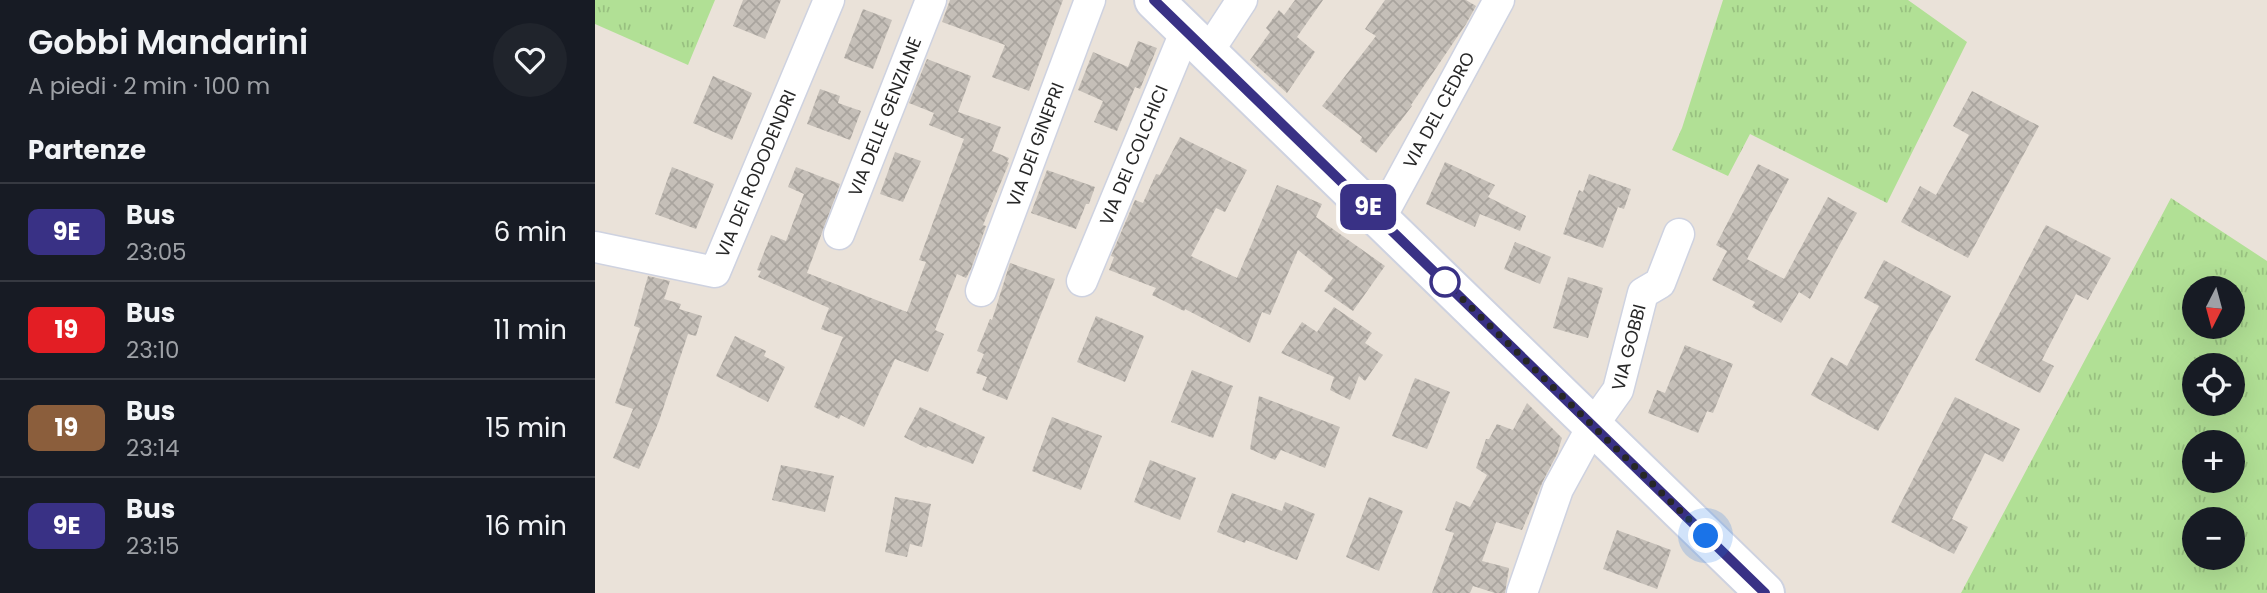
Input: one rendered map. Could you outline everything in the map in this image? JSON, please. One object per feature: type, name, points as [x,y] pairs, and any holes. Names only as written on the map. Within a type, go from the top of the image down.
[{"type":"street","name":"VIA DEI RODODENDRI","points":[[595,247],[715,272],[829,0]]},
{"type":"street","name":"VIA DELLE GENZIANE","points":[[839,234],[931,0]]},
{"type":"street","name":"VIA DEI GINEPRI","points":[[981,291],[1090,0]]},
{"type":"street","points":[[1154,0],[1765,593]]},
{"type":"street","name":"VIA DEI COLCHICI","points":[[1082,281],[1197,41],[1242,0]]},
{"type":"street","name":"VIA DEL CEDRO","points":[[1380,219],[1499,0]]},
{"type":"street","name":"VIA GOBBI","points":[[1522,593],[1557,489],[1618,390],[1643,293],[1660,283],[1679,234]]},
{"type":"green space","points":[[595,0],[715,0],[688,65],[595,24]]},
{"type":"green space","points":[[1723,0],[1908,0],[1967,42],[1887,203],[1750,134],[1728,176],[1672,150],[1682,128]]},
{"type":"green space","points":[[2171,198],[2267,261],[2267,593],[1961,593]]},
{"type":"building","points":[[743,0],[781,0],[765,39],[733,26]]},
{"type":"building","points":[[950,0],[1063,0],[1029,91],[992,77],[1005,45],[942,22]]},
{"type":"building","points":[[1295,0],[1323,0],[1297,37],[1315,52],[1287,93],[1250,60],[1270,32],[1266,28],[1279,10],[1284,15]]},
{"type":"building","points":[[1385,0],[1466,0],[1476,6],[1412,106],[1376,153],[1360,141],[1362,137],[1322,106],[1376,36],[1365,29]]},
{"type":"building","points":[[863,9],[892,20],[873,69],[844,58]]},
{"type":"building","points":[[1138,41],[1157,48],[1140,89],[1135,87],[1117,131],[1094,122],[1103,101],[1078,90],[1093,52],[1128,67]]},
{"type":"building","points":[[927,59],[971,76],[958,112],[1001,127],[992,151],[1009,158],[1009,163],[983,225],[986,226],[971,269],[966,278],[957,274],[935,330],[944,334],[928,372],[895,359],[864,427],[841,415],[839,419],[814,407],[843,337],[821,329],[829,308],[758,277],[761,271],[757,270],[771,235],[786,241],[804,194],[788,187],[796,167],[840,184],[807,273],[907,312],[926,262],[919,260],[964,139],[929,125],[934,113],[909,103]]},
{"type":"building","points":[[713,76],[752,93],[732,140],[693,123]]},
{"type":"building","points":[[820,89],[840,96],[838,103],[861,111],[850,140],[807,124]]},
{"type":"building","points":[[1972,91],[2039,126],[1968,258],[1901,222],[1920,186],[1936,195],[1969,135],[1953,126]]},
{"type":"building","points":[[1180,137],[1247,170],[1225,212],[1216,208],[1191,256],[1237,278],[1277,185],[1322,204],[1316,217],[1385,266],[1353,311],[1324,291],[1333,278],[1298,250],[1270,315],[1262,312],[1250,343],[1152,295],[1156,288],[1109,270],[1114,257],[1111,256],[1135,200],[1143,203],[1156,174],[1160,175]]},
{"type":"building","points":[[895,152],[921,161],[903,202],[880,194]]},
{"type":"building","points":[[1445,162],[1495,185],[1488,197],[1526,216],[1520,231],[1480,214],[1475,227],[1426,204]]},
{"type":"building","points":[[1758,164],[1789,179],[1747,259],[1784,279],[1828,197],[1857,213],[1810,299],[1799,292],[1781,323],[1752,307],[1755,302],[1712,280],[1727,251],[1716,245]]},
{"type":"building","points":[[672,167],[714,184],[696,229],[655,214]]},
{"type":"building","points":[[1047,170],[1095,187],[1076,229],[1031,213]]},
{"type":"building","points":[[1589,174],[1631,189],[1624,209],[1618,207],[1603,248],[1563,234],[1579,190],[1583,192]]},
{"type":"building","points":[[2046,225],[2111,258],[2088,300],[2076,294],[2042,360],[2054,366],[2040,393],[1975,360]]},
{"type":"building","points":[[1515,242],[1551,257],[1540,284],[1504,269]]},
{"type":"building","points":[[1884,260],[1951,296],[1878,431],[1811,395],[1831,357],[1847,366],[1879,306],[1864,298]]},
{"type":"building","points":[[1010,263],[1055,279],[1007,400],[982,390],[987,377],[976,373],[984,354],[977,351],[990,319],[992,320]]},
{"type":"building","points":[[648,276],[670,281],[664,299],[681,304],[679,309],[702,316],[696,336],[688,334],[659,421],[639,469],[613,458],[633,409],[615,403],[640,328],[634,326]]},
{"type":"building","points":[[1568,277],[1603,288],[1588,338],[1553,328]]},
{"type":"building","points":[[1334,307],[1372,333],[1365,343],[1383,355],[1365,381],[1359,376],[1350,400],[1330,390],[1334,377],[1281,353],[1302,322],[1317,332]]},
{"type":"building","points":[[1096,316],[1144,336],[1125,382],[1077,362]]},
{"type":"building","points":[[735,336],[766,351],[764,356],[785,367],[768,402],[716,376]]},
{"type":"building","points":[[1685,345],[1733,364],[1713,413],[1707,411],[1698,433],[1648,413],[1657,390],[1665,393]]},
{"type":"building","points":[[1192,370],[1233,386],[1213,438],[1171,422]]},
{"type":"building","points":[[1415,378],[1450,392],[1427,449],[1392,436]]},
{"type":"building","points":[[1259,396],[1340,427],[1325,468],[1281,450],[1275,460],[1250,449]]},
{"type":"building","points":[[1955,397],[2020,429],[2003,462],[1985,453],[1952,519],[1968,527],[1954,554],[1891,522]]},
{"type":"building","points":[[1527,403],[1562,438],[1522,530],[1496,522],[1482,561],[1509,568],[1505,593],[1495,593],[1473,586],[1470,593],[1432,593],[1454,533],[1445,530],[1456,501],[1470,507],[1487,475],[1476,468],[1486,439],[1489,439],[1497,424],[1513,430]]},
{"type":"building","points":[[920,407],[985,437],[973,464],[928,446],[926,448],[904,437]]},
{"type":"building","points":[[1052,417],[1102,436],[1081,490],[1032,471]]},
{"type":"building","points":[[1150,460],[1196,478],[1180,520],[1134,502]]},
{"type":"building","points":[[781,465],[834,476],[825,512],[772,500]]},
{"type":"building","points":[[1232,493],[1282,511],[1285,502],[1315,514],[1297,560],[1217,532]]},
{"type":"building","points":[[895,497],[931,504],[922,547],[910,544],[907,557],[885,552]]},
{"type":"building","points":[[1369,497],[1403,511],[1379,571],[1346,557]]},
{"type":"building","points":[[1617,530],[1671,550],[1657,589],[1603,569]]},
{"type":"bus line","name":"9E","points":[[1154,0],[1765,593]]},
{"type":"route","points":[[1445,282],[1706,536]]}]
